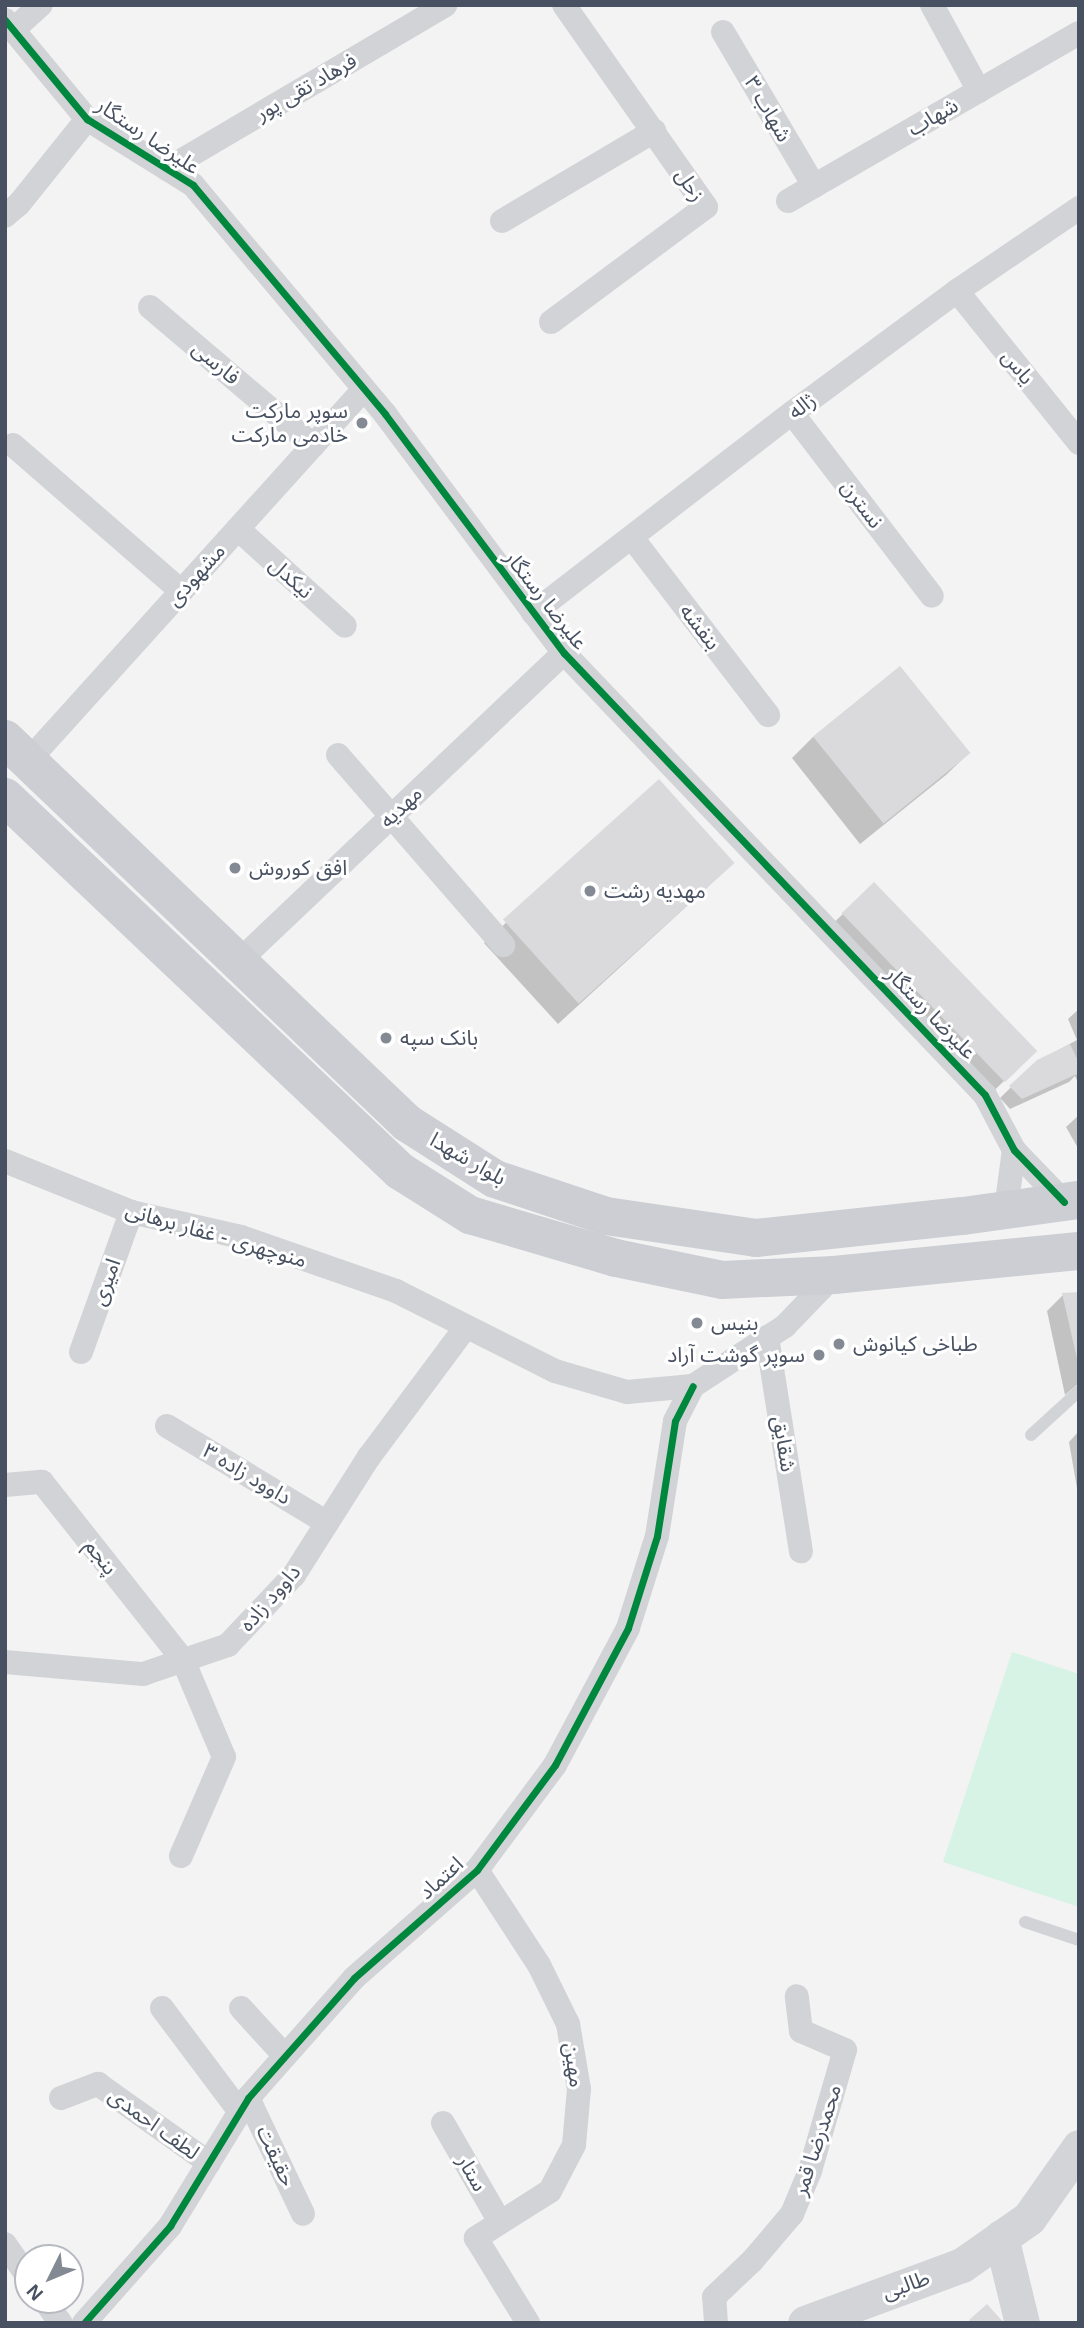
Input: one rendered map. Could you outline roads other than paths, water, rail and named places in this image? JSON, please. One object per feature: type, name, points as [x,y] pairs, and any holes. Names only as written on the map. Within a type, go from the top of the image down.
[{"type":"main road","name":"بلوار شهدا","points":[[16,750],[407,1123],[495,1179],[606,1216],[755,1238],[1071,1201]]},
{"type":"main road","points":[[5,797],[400,1171],[470,1216],[616,1258],[722,1280],[835,1275],[1079,1251]]},
{"type":"main road","points":[[211,991],[238,962]]},
{"type":"main road","name":"طالبی","points":[[805,2323],[962,2264],[1029,2218],[1079,2147]]},
{"type":"main road","points":[[1001,2237],[1022,2323]]},
{"type":"street","points":[[10,24],[41,5]]},
{"type":"street","name":"فرهاد تقی پور","points":[[167,169],[445,5]]},
{"type":"street","name":"زحل","points":[[551,322],[706,207],[564,5]]},
{"type":"street","points":[[932,5],[979,91]]},
{"type":"street","name":"علیرضا رستگار","points":[[10,24],[59,88],[87,118],[193,185],[364,389],[564,653],[985,1095],[1014,1150],[1071,1201]]},
{"type":"street","name":"شهاب ۳","points":[[723,32],[814,186]]},
{"type":"street","name":"شهاب","points":[[788,201],[1079,33]]},
{"type":"street","points":[[5,216],[19,204],[87,118]]},
{"type":"street","points":[[502,222],[654,131]]},
{"type":"street","name":"ژاله","points":[[533,613],[633,539],[792,413],[957,291],[1079,208]]},
{"type":"street","name":"یاس","points":[[957,291],[1079,443]]},
{"type":"street","name":"فارسی","points":[[150,307],[313,445]]},
{"type":"street","name":"مشهودی","points":[[16,750],[181,591],[364,389]]},
{"type":"street","name":"نسترن","points":[[792,413],[932,596]]},
{"type":"street","points":[[13,445],[181,591]]},
{"type":"street","name":"نیکدل","points":[[238,529],[345,626]]},
{"type":"street","name":"بنفشه","points":[[633,539],[768,715]]},
{"type":"street","name":"مهدیه","points":[[238,962],[564,653]]},
{"type":"street","points":[[338,755],[503,945]]},
{"type":"street","points":[[1006,1209],[1014,1150]]},
{"type":"street","name":"منوچهری - غفار برهانی","points":[[5,1161],[131,1212],[241,1237],[396,1291],[464,1328],[555,1371],[626,1392],[693,1386]]},
{"type":"street","name":"امیری","points":[[80,1352],[131,1212]]},
{"type":"street","points":[[693,1386],[785,1325],[835,1275]]},
{"type":"street","name":"داوود زاده","points":[[5,1662],[143,1674],[228,1645],[294,1576],[369,1457],[464,1328]]},
{"type":"street","name":"شقایق","points":[[767,1338],[801,1551]]},
{"type":"street","name":"اعتماد","points":[[84,2323],[170,2226],[244,2105],[285,2056],[354,1978],[477,1870],[555,1765],[628,1628],[657,1536],[675,1421],[693,1386]]},
{"type":"street","name":"داوود زاده ۳","points":[[167,1426],[327,1523]]},
{"type":"street","name":"پنجم","points":[[5,1485],[42,1482],[183,1660]]},
{"type":"street","points":[[181,1856],[223,1758],[183,1660]]},
{"type":"street","name":"مهین","points":[[477,1870],[539,1965],[568,2024],[579,2089],[574,2145],[550,2191],[476,2238],[528,2323]]},
{"type":"street","name":"محمدرضا قمر","points":[[716,2323],[714,2297],[752,2261],[792,2214],[810,2171],[845,2050],[801,2031],[797,1996]]},
{"type":"street","name":"حقیقت","points":[[162,2008],[244,2105],[303,2214]]},
{"type":"street","points":[[242,2008],[285,2056]]},
{"type":"street","name":"لطف احمدی","points":[[61,2098],[98,2084],[209,2163]]},
{"type":"street","name":"ستار","points":[[443,2123],[500,2222]]},
{"type":"lane","points":[[1031,1435],[1079,1391]]},
{"type":"lane","points":[[1025,1922],[1079,1940]]},
{"type":"place","name":"سوپر مارکت خادمی مارکت","points":[[362,423]]},
{"type":"place","name":"افق کوروش","points":[[235,868]]},
{"type":"place","name":"مهدیه رشت","points":[[590,891]]},
{"type":"place","name":"بانک سپه","points":[[386,1038]]},
{"type":"place","name":"بنیس","points":[[697,1323]]},
{"type":"place","name":"طباخی کیانوش","points":[[839,1344]]},
{"type":"place","name":"سوپر گوشت آراد","points":[[819,1355]]}]
